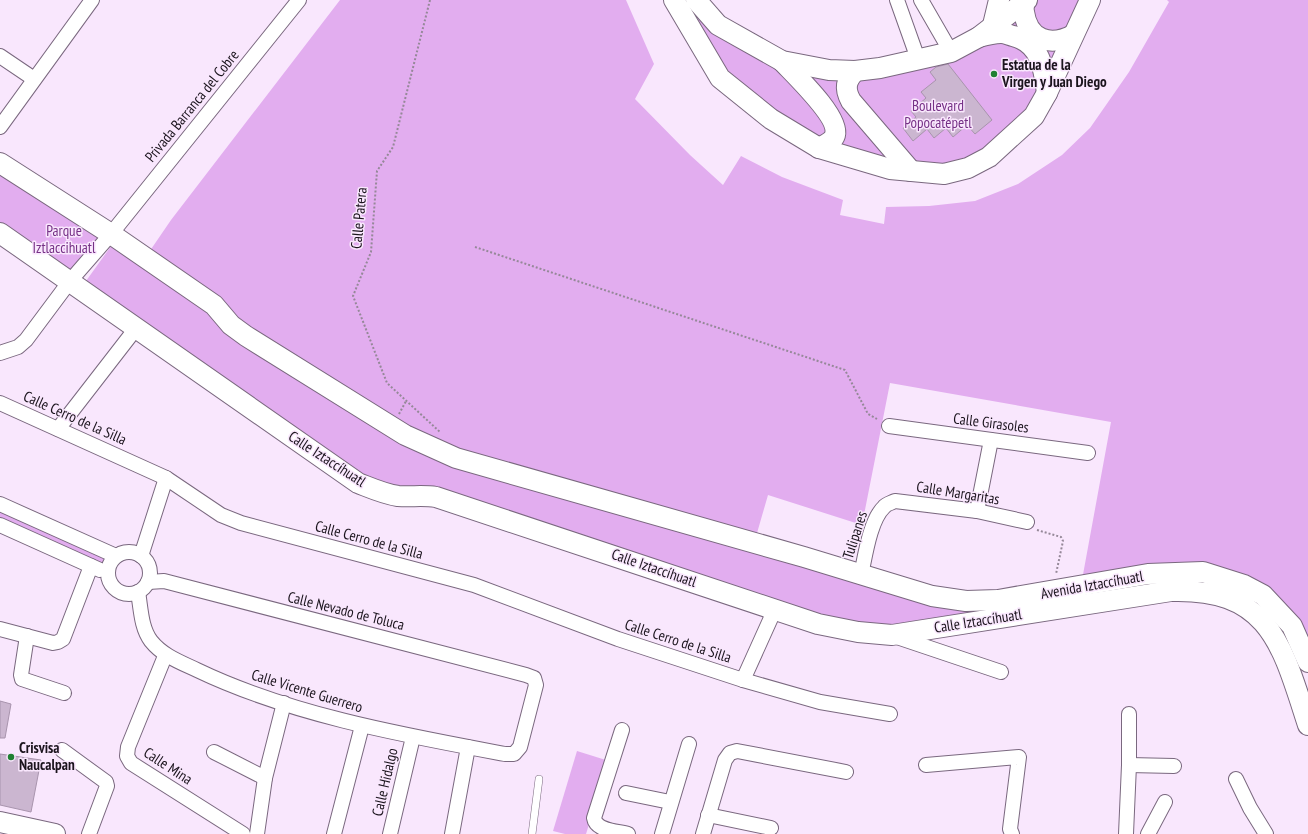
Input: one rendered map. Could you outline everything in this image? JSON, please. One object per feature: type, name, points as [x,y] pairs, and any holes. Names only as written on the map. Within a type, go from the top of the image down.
[{"type":"street","name":"Privada Barranca del Cobre","points":[[0,353],[18,347],[26,340],[70,281],[111,234],[299,0]]},
{"type":"street","points":[[674,0],[720,78],[771,119],[819,148],[890,169],[944,174],[968,168],[989,157],[1034,116],[1047,93],[1073,35],[1084,5]]},
{"type":"street","points":[[696,0],[718,25],[782,61],[829,70],[880,68],[951,52],[986,31],[1025,1]]},
{"type":"street","points":[[897,0],[918,59]]},
{"type":"street","points":[[920,0],[951,52]]},
{"type":"street","points":[[986,31],[999,0]]},
{"type":"street","points":[[0,126],[89,1]]},
{"type":"street","points":[[1025,1],[1024,12],[1028,25],[1036,36],[1055,41],[1062,40],[1073,35]]},
{"type":"street","points":[[986,31],[1021,38],[1030,44],[1037,52],[1041,60],[1047,93]]},
{"type":"street","points":[[0,56],[34,80]]},
{"type":"street","points":[[782,61],[820,104],[835,125],[835,135],[830,142],[819,148]]},
{"type":"street","points":[[856,70],[848,79],[846,85],[847,93],[851,101],[911,171]]},
{"type":"street","points":[[0,163],[111,234]]},
{"type":"street","name":"Calle Iztaccíhuatl","points":[[0,233],[137,327],[358,483],[398,496],[424,495],[470,507],[818,624],[858,632],[892,635],[1171,591],[1196,590],[1214,593],[1230,598],[1247,607],[1262,620],[1277,641],[1288,664],[1308,725]]},
{"type":"street","name":"Avenida Iztaccíhuatl","points":[[111,234],[214,305],[238,331],[405,435],[456,458],[932,596],[966,601],[1014,598],[1148,574],[1203,572],[1223,577],[1244,585],[1263,595],[1277,608],[1292,626],[1308,662]]},
{"type":"street","points":[[58,430],[137,327]]},
{"type":"street","name":"Calle Cerro de la Silla","points":[[0,403],[166,478],[221,515],[241,523],[474,585],[618,639],[743,680],[820,702],[890,714]]},
{"type":"street","name":"Calle Girasoles","points":[[889,426],[1088,452]]},
{"type":"street","points":[[977,511],[991,440]]},
{"type":"street","points":[[141,556],[166,478]]},
{"type":"street","name":"Calle Margaritas","points":[[884,506],[895,501],[906,501],[977,511],[1028,522]]},
{"type":"street","points":[[0,504],[116,556]]},
{"type":"street","name":"Tulipanes","points":[[861,576],[868,543],[878,514],[884,506]]},
{"type":"street","points":[[0,525],[108,574]]},
{"type":"street","points":[[129,552],[141,556],[149,568],[148,582],[138,592],[124,594],[112,587],[108,574],[109,567],[116,556],[129,552]]},
{"type":"street","points":[[0,629],[53,643],[63,639],[91,566]]},
{"type":"street","name":"Calle Nevado de Toluca","points":[[148,582],[164,581],[534,678],[536,684],[520,747],[514,754]]},
{"type":"street","name":"Calle Vicente Guerrero","points":[[138,592],[146,632],[151,641],[165,656],[218,681],[284,703],[362,726],[505,754],[514,754]]},
{"type":"street","points":[[743,680],[775,609]]},
{"type":"street","points":[[892,635],[1001,672]]},
{"type":"street","points":[[27,636],[21,675],[22,679],[64,693]]},
{"type":"street","name":"Calle Mina","points":[[165,656],[128,747],[127,756],[130,763],[243,834]]},
{"type":"street","points":[[257,834],[264,778],[284,703]]},
{"type":"street","points":[[1126,834],[1129,766],[1129,714]]},
{"type":"street","points":[[334,834],[362,726]]},
{"type":"street","points":[[622,730],[594,818],[594,823],[598,827],[628,834]]},
{"type":"street","name":"Calle Hidalgo","points":[[390,834],[413,737]]},
{"type":"street","points":[[662,834],[670,802],[689,744]]},
{"type":"street","points":[[452,834],[468,747]]},
{"type":"street","points":[[62,750],[106,782],[107,786],[89,834]]},
{"type":"street","points":[[703,834],[725,760],[730,753],[737,751],[846,772]]},
{"type":"street","points":[[214,752],[264,778]]},
{"type":"street","points":[[926,765],[1019,757],[1010,829],[1012,834]]},
{"type":"street","points":[[1129,766],[1174,766]]},
{"type":"street","points":[[1236,779],[1250,808],[1266,834]]},
{"type":"street","points":[[626,793],[670,802]]},
{"type":"street","points":[[1148,834],[1165,802]]},
{"type":"street","points":[[708,815],[772,828]]},
{"type":"street","points":[[0,822],[32,832],[55,834]]},
{"type":"lane","points":[[532,834],[539,779]]},
{"type":"path","name":"Calle Patera","points":[[430,0],[393,147],[377,170],[371,252],[353,296],[387,383],[445,437]]},
{"type":"path","points":[[475,247],[845,370],[868,414],[889,426]]},
{"type":"path","points":[[1028,522],[1041,532],[1061,537],[1063,541],[1053,591]]},
{"type":"green space","points":[[340,0],[626,0],[654,64],[635,99],[690,155],[723,185],[741,156],[782,177],[843,200],[840,215],[884,224],[886,207],[929,206],[975,201],[1018,184],[1062,155],[1090,128],[1129,72],[1169,2],[1167,0],[1308,0],[1308,645],[1255,582],[1082,580],[1111,422],[890,383],[862,525],[768,495],[753,547],[987,607],[986,611],[891,625],[842,621],[788,607],[433,489],[375,483],[86,281],[114,242],[143,261],[171,220]]},
{"type":"green space","name":"Boulevard Popocatépetl","points":[[674,0],[696,0],[782,61],[880,73],[981,35],[1000,0],[1090,0],[1046,93],[990,156],[943,173],[819,148],[720,78]]},
{"type":"green space","name":"Parque Iztlaccihuatl","points":[[0,163],[111,234],[70,281],[0,233]]},
{"type":"green space","points":[[0,506],[107,559],[104,565],[0,519]]},
{"type":"green space","points":[[577,751],[609,761],[586,834],[565,834],[553,831]]},
{"type":"building","points":[[948,64],[992,120],[975,134],[967,125],[953,137],[946,128],[934,138],[927,129],[913,141],[903,128],[916,117],[911,111],[926,98],[921,92],[936,80],[930,72],[936,67]]},
{"type":"building","points":[[0,701],[11,704],[5,738],[0,738]]},
{"type":"building","name":"Crisvisa Naucalpan","points":[[0,754],[41,760],[31,812],[0,805]]},
{"type":"place","name":"Estatua de la Virgen y Juan Diego","points":[[994,74]]},
{"type":"place","name":"Crisvisa Naucalpan","points":[[11,757]]}]
